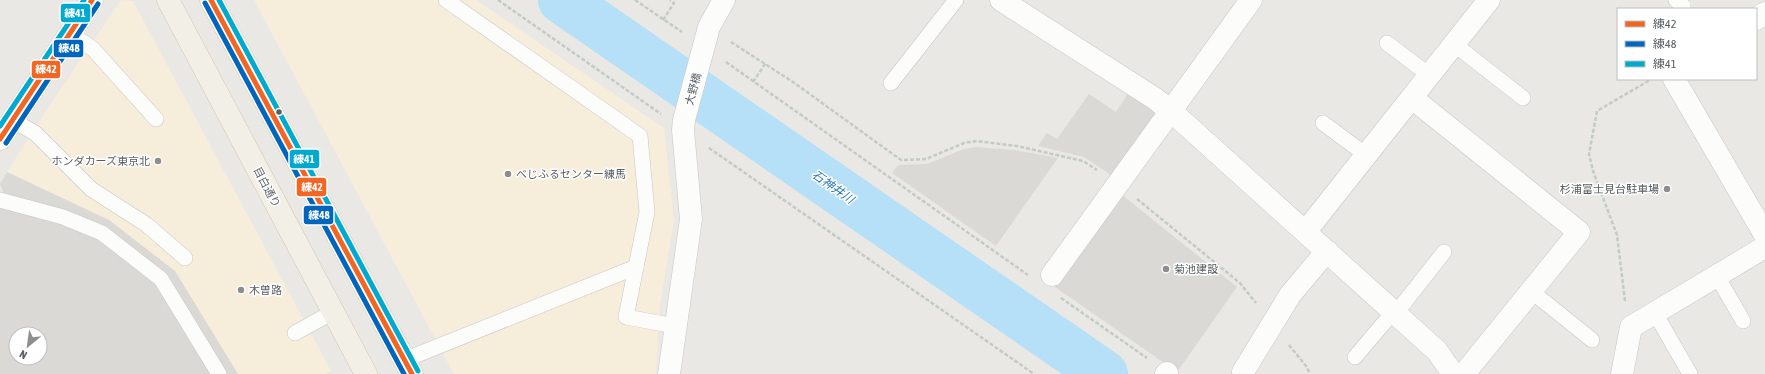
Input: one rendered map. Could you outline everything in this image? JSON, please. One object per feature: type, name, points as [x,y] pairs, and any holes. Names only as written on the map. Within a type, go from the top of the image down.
[{"type":"main road","name":"目白通り","points":[[168,0],[366,374]]},
{"type":"main road","points":[[211,0],[408,367]]},
{"type":"street","points":[[0,139],[92,0]]},
{"type":"street","name":"大野橋","points":[[684,125],[705,44],[724,0]]},
{"type":"street","points":[[1001,0],[1154,98],[1171,111],[1437,350],[1453,374]]},
{"type":"street","points":[[1306,231],[1489,0]]},
{"type":"street","points":[[1047,282],[1171,111],[1248,1]]},
{"type":"street","points":[[1675,80],[1765,235]]},
{"type":"street","points":[[1412,98],[1579,232],[1464,374]]},
{"type":"street","points":[[669,374],[691,219],[684,125]]},
{"type":"street","points":[[1622,374],[1631,327],[1765,247]]},
{"type":"street","points":[[1243,372],[1290,295],[1327,251]]},
{"type":"lane","points":[[446,0],[640,136],[647,212],[626,317],[675,326]]},
{"type":"lane","points":[[891,84],[956,0]]},
{"type":"lane","points":[[70,33],[93,49],[156,120]]},
{"type":"lane","points":[[1387,43],[1429,76]]},
{"type":"lane","points":[[1454,44],[1523,98]]},
{"type":"lane","points":[[12,120],[35,134],[91,189],[147,225],[185,258]]},
{"type":"lane","points":[[1324,123],[1366,155]]},
{"type":"lane","points":[[0,200],[63,217],[102,233],[161,279],[219,374]]},
{"type":"lane","points":[[1355,357],[1395,312],[1444,252]]},
{"type":"lane","points":[[408,367],[636,267]]},
{"type":"lane","points":[[1717,276],[1743,321]]},
{"type":"lane","points":[[1532,291],[1592,340]]},
{"type":"lane","points":[[295,333],[333,312]]},
{"type":"lane","points":[[1655,313],[1690,374]]},
{"type":"path","points":[[498,0],[684,125],[1034,374]]},
{"type":"path","points":[[634,0],[663,20],[705,44],[753,82],[1047,282],[1167,373]]},
{"type":"path","points":[[663,20],[674,3],[670,0]]},
{"type":"path","points":[[705,44],[765,64],[901,160],[926,159],[964,143],[977,141],[1017,146],[1083,161],[1118,184],[1240,283],[1306,366],[1310,374]]},
{"type":"path","points":[[753,82],[765,64]]},
{"type":"path","points":[[1631,327],[1627,313],[1616,235],[1593,171],[1589,154],[1597,111],[1650,80]]},
{"type":"shaded area","points":[[121,0],[133,1],[331,371],[325,374],[238,374],[174,271],[109,220],[7,172]]},
{"type":"shaded area","name":"べじふるセンター練馬","points":[[254,0],[476,0],[664,128],[674,220],[660,305],[656,374],[454,374]]},
{"type":"shaded area","points":[[1129,92],[1148,104],[1155,113],[1152,120],[1111,175],[1084,157],[1038,146],[1047,133],[1057,139],[1089,94],[1116,112]]},
{"type":"shaded area","points":[[976,147],[1014,150],[1058,158],[996,246],[892,173],[898,165],[927,164],[964,149]]},
{"type":"shaded area","points":[[7,172],[109,220],[175,271],[238,374],[0,374],[0,199],[3,191],[0,184]]},
{"type":"shaded area","points":[[1122,195],[1237,287],[1177,372],[1055,287]]},
{"type":"waterway","name":"石神井川","points":[[562,0],[1104,374]]},
{"type":"transit line","name":"練41","points":[[0,126],[84,0]]},
{"type":"transit line","name":"練42","points":[[0,139],[92,0]]},
{"type":"transit line","name":"練42","points":[[211,0],[412,374]]},
{"type":"transit line","name":"練41","points":[[219,0],[418,371]]},
{"type":"transit line","name":"練48","points":[[205,3],[404,374]]},
{"type":"transit line","name":"練48","points":[[6,143],[98,4]]},
{"type":"place","name":"ホンダカーズ東京北","points":[[158,161]]},
{"type":"place","name":"べじふるセンター練馬","points":[[508,174]]},
{"type":"place","name":"杉浦富士見台駐車場","points":[[1667,189]]},
{"type":"place","name":"菊池建設","points":[[1166,269]]},
{"type":"place","name":"木曽路","points":[[241,290]]}]
